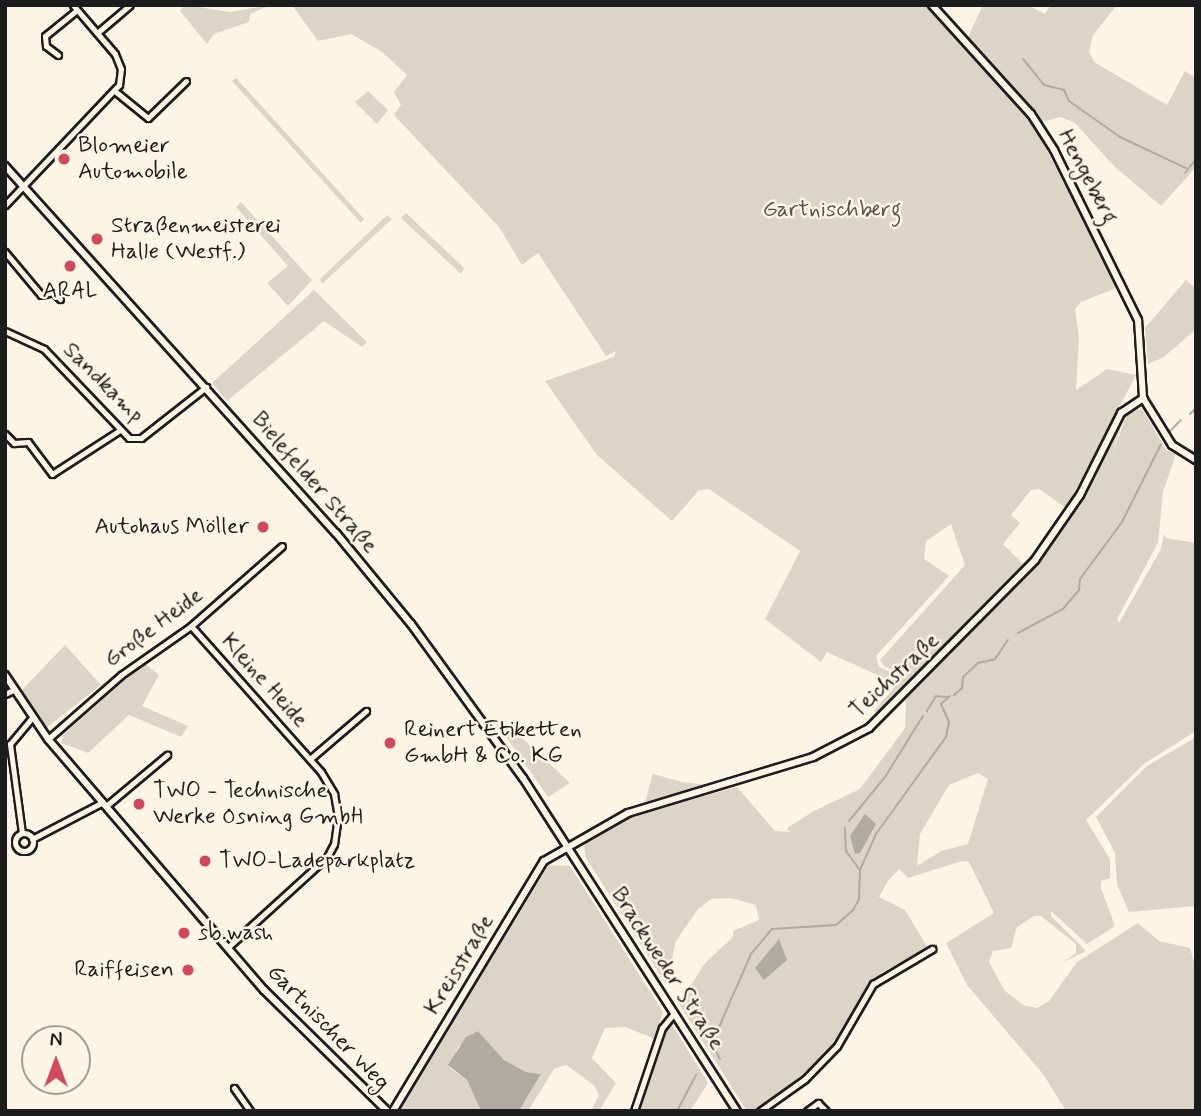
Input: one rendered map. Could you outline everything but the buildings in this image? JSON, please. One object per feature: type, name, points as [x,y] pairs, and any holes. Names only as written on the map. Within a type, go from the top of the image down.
[{"type":"street","points":[[97,33],[130,5]]},
{"type":"street","name":"Hengeberg","points":[[932,5],[1031,114],[1058,158],[1138,320],[1143,398]]},
{"type":"street","points":[[5,205],[25,188],[116,92],[121,77],[119,61],[75,8],[45,36],[46,46],[58,55]]},
{"type":"street","points":[[116,92],[148,118],[186,81]]},
{"type":"street","name":"Bielefelder Straße","points":[[5,166],[206,387],[411,624],[486,723],[567,846]]},
{"type":"street","points":[[5,252],[41,295],[53,292],[60,299]]},
{"type":"street","name":"Sandkamp","points":[[5,331],[44,349],[129,438],[141,438],[206,387]]},
{"type":"street","points":[[1143,398],[1172,444],[1196,460]]},
{"type":"street","name":"Teichstraße","points":[[567,846],[641,808],[813,757],[869,728],[1035,560],[1080,495],[1121,413],[1143,398]]},
{"type":"street","points":[[5,434],[14,443],[28,442],[52,474],[120,430]]},
{"type":"street","name":"Große Heide","points":[[48,739],[130,668],[191,626],[282,545]]},
{"type":"street","name":"Kleine Heide","points":[[191,626],[310,759],[336,798],[334,844],[317,868],[228,947]]},
{"type":"street","name":"Gartnischer Weg","points":[[5,675],[48,739],[228,947],[326,1054],[387,1111]]},
{"type":"street","points":[[5,694],[13,690]]},
{"type":"street","name":"Kleine Heide","points":[[310,759],[366,711]]},
{"type":"street","points":[[22,833],[10,744],[32,718]]},
{"type":"street","points":[[32,839],[104,804],[166,755]]},
{"type":"street","points":[[22,833],[32,839]]},
{"type":"street","points":[[22,833],[14,841],[20,851],[31,848],[32,839]]},
{"type":"street","name":"Brackweder Straße","points":[[567,846],[737,1111]]},
{"type":"street","name":"Kreisstraße","points":[[393,1111],[537,869],[567,846]]},
{"type":"street","points":[[761,1111],[805,1079],[837,1046],[873,984],[932,949]]},
{"type":"street","points":[[634,1111],[662,1028],[674,1013]]},
{"type":"street","points":[[234,1088],[250,1111]]},
{"type":"street","points":[[807,1111],[818,1103],[826,1111]]},
{"type":"green space","points":[[185,5],[230,12],[271,5],[250,14],[249,22],[214,34],[207,44],[180,11]]},
{"type":"green space","name":"Gartnischberg","points":[[292,5],[929,5],[1031,120],[1119,287],[1081,302],[1075,309],[1079,337],[1076,390],[1107,369],[1136,375],[1066,508],[1039,489],[1031,490],[1011,515],[1020,523],[1003,544],[1025,566],[1008,585],[1014,589],[1064,527],[1124,416],[1112,456],[1127,413],[1142,409],[1166,450],[1175,454],[1163,492],[1158,543],[1117,619],[1119,623],[1161,549],[1164,534],[1166,538],[1196,543],[1196,731],[1145,763],[1086,820],[1110,859],[1110,878],[1101,881],[1101,888],[1115,926],[1087,944],[1051,911],[1051,916],[1086,951],[1062,963],[1076,953],[1076,944],[1041,916],[1034,916],[1017,927],[1011,948],[993,951],[989,962],[1005,991],[1023,1005],[1037,1008],[1049,1001],[1077,962],[1138,923],[1159,941],[1190,948],[1196,970],[1196,1111],[1066,1111],[1043,1074],[967,985],[946,943],[994,913],[969,862],[962,861],[908,878],[899,869],[888,881],[879,897],[905,910],[928,948],[882,972],[826,1056],[756,1111],[747,1111],[679,1004],[705,963],[733,937],[733,931],[759,920],[756,905],[731,898],[711,899],[698,909],[676,941],[666,984],[586,858],[584,846],[593,834],[629,816],[737,787],[775,831],[790,832],[787,828],[814,811],[860,789],[905,728],[906,701],[901,696],[878,714],[874,711],[897,684],[827,652],[821,662],[765,619],[800,551],[709,489],[699,490],[672,521],[597,455],[545,381],[614,357],[616,351],[606,356],[538,253],[522,265],[499,227],[394,115],[401,105],[394,92],[407,75],[381,51],[351,34],[318,41]],"holes":[[[951,524],[965,565],[880,660],[885,667],[905,674],[903,678],[879,667],[876,656],[949,576],[924,559],[926,541]],[[978,773],[988,779],[968,844],[941,851],[917,866],[920,834],[949,785]]]},
{"type":"green space","points":[[983,5],[1028,5],[1045,14],[1051,5],[1117,5],[1093,35],[1089,52],[1094,62],[1167,105],[1185,71],[1196,78],[1196,167],[1161,206],[1114,166],[1075,123],[1061,117],[1041,122],[967,39]]},
{"type":"green space","points":[[236,78],[364,219],[361,223],[232,81]]},
{"type":"green space","points":[[368,91],[388,110],[377,124],[355,102]]},
{"type":"green space","points":[[241,202],[312,280],[288,306],[267,283],[288,266],[236,207]]},
{"type":"green space","points":[[406,213],[464,268],[461,274],[401,218]]},
{"type":"green space","points":[[387,215],[392,219],[322,284],[320,279]]},
{"type":"green space","points":[[1186,280],[1196,289],[1196,329],[1164,357],[1148,364],[1145,328]]},
{"type":"green space","points":[[314,290],[367,342],[362,347],[324,321],[227,401],[212,383]]},
{"type":"green space","points":[[65,645],[101,685],[46,728],[20,692]]},
{"type":"green space","points":[[144,663],[159,675],[142,706],[188,726],[181,737],[129,715],[88,753],[61,743],[64,734]]},
{"type":"green space","points":[[502,720],[570,783],[548,797],[498,725]]},
{"type":"green space","points":[[1196,737],[1196,906],[1129,912],[1117,885],[1115,853],[1096,817],[1147,766]]},
{"type":"green space","points":[[653,774],[682,782],[709,785],[645,802]]},
{"type":"green space","points":[[549,865],[570,866],[663,1012],[655,1039],[625,1027],[605,1028],[592,1058],[616,1083],[599,1111],[591,1111],[599,1095],[594,1085],[566,1065],[554,1069],[528,1111],[519,1111],[541,1074],[526,1072],[504,1060],[478,1031],[458,1047],[450,1068],[467,1080],[481,1111],[398,1111]]},
{"type":"green space","points":[[671,1023],[708,1083],[690,1111],[636,1111],[663,1031]]},
{"type":"shaded area","points":[[865,814],[876,824],[860,853],[855,854],[850,836]]},
{"type":"shaded area","points":[[779,939],[787,960],[764,980],[755,968]]},
{"type":"shaded area","points":[[478,1031],[504,1060],[526,1072],[541,1074],[519,1111],[481,1111],[467,1080],[448,1065],[466,1037]]},
{"type":"waterway","points":[[1023,59],[1044,85],[1064,90],[1069,101],[1120,137],[1186,168]]},
{"type":"waterway","points":[[1185,173],[1196,159]]},
{"type":"waterway","points":[[1190,414],[1196,408]]},
{"type":"waterway","points":[[1168,433],[1181,420]]},
{"type":"waterway","points":[[1018,633],[1063,609],[1079,590],[1080,579],[1122,522],[1161,444]]},
{"type":"waterway","points":[[954,695],[962,688],[963,677],[978,663],[995,659],[1008,640]]},
{"type":"waterway","points":[[927,711],[936,696],[947,697]]},
{"type":"waterway","points":[[720,1059],[712,1043],[751,954],[772,929],[836,925],[853,910],[859,899],[860,870],[876,834],[946,737],[949,722],[941,704],[950,696]]},
{"type":"waterway","points":[[849,821],[885,777],[923,716]]},
{"type":"waterway","points":[[845,828],[846,851],[860,870]]},
{"type":"waterway","points":[[677,1111],[696,1075]]},
{"type":"place","name":"Blomeier Automobile","points":[[64,159]]},
{"type":"place","name":"Straßenmeisterei Halle (Westf.)","points":[[97,239]]},
{"type":"place","name":"ARAL","points":[[70,266]]},
{"type":"place","name":"Autohaus Möller","points":[[263,527]]},
{"type":"place","name":"Reinert Etiketten GmbH & Co. KG","points":[[390,743]]},
{"type":"place","name":"TWO - Technische Werke Osning GmbH","points":[[139,804]]},
{"type":"place","name":"TWO-Ladeparkplatz","points":[[205,861]]},
{"type":"place","name":"sb.wash","points":[[184,933]]},
{"type":"place","name":"Raiffeisen","points":[[188,970]]}]
